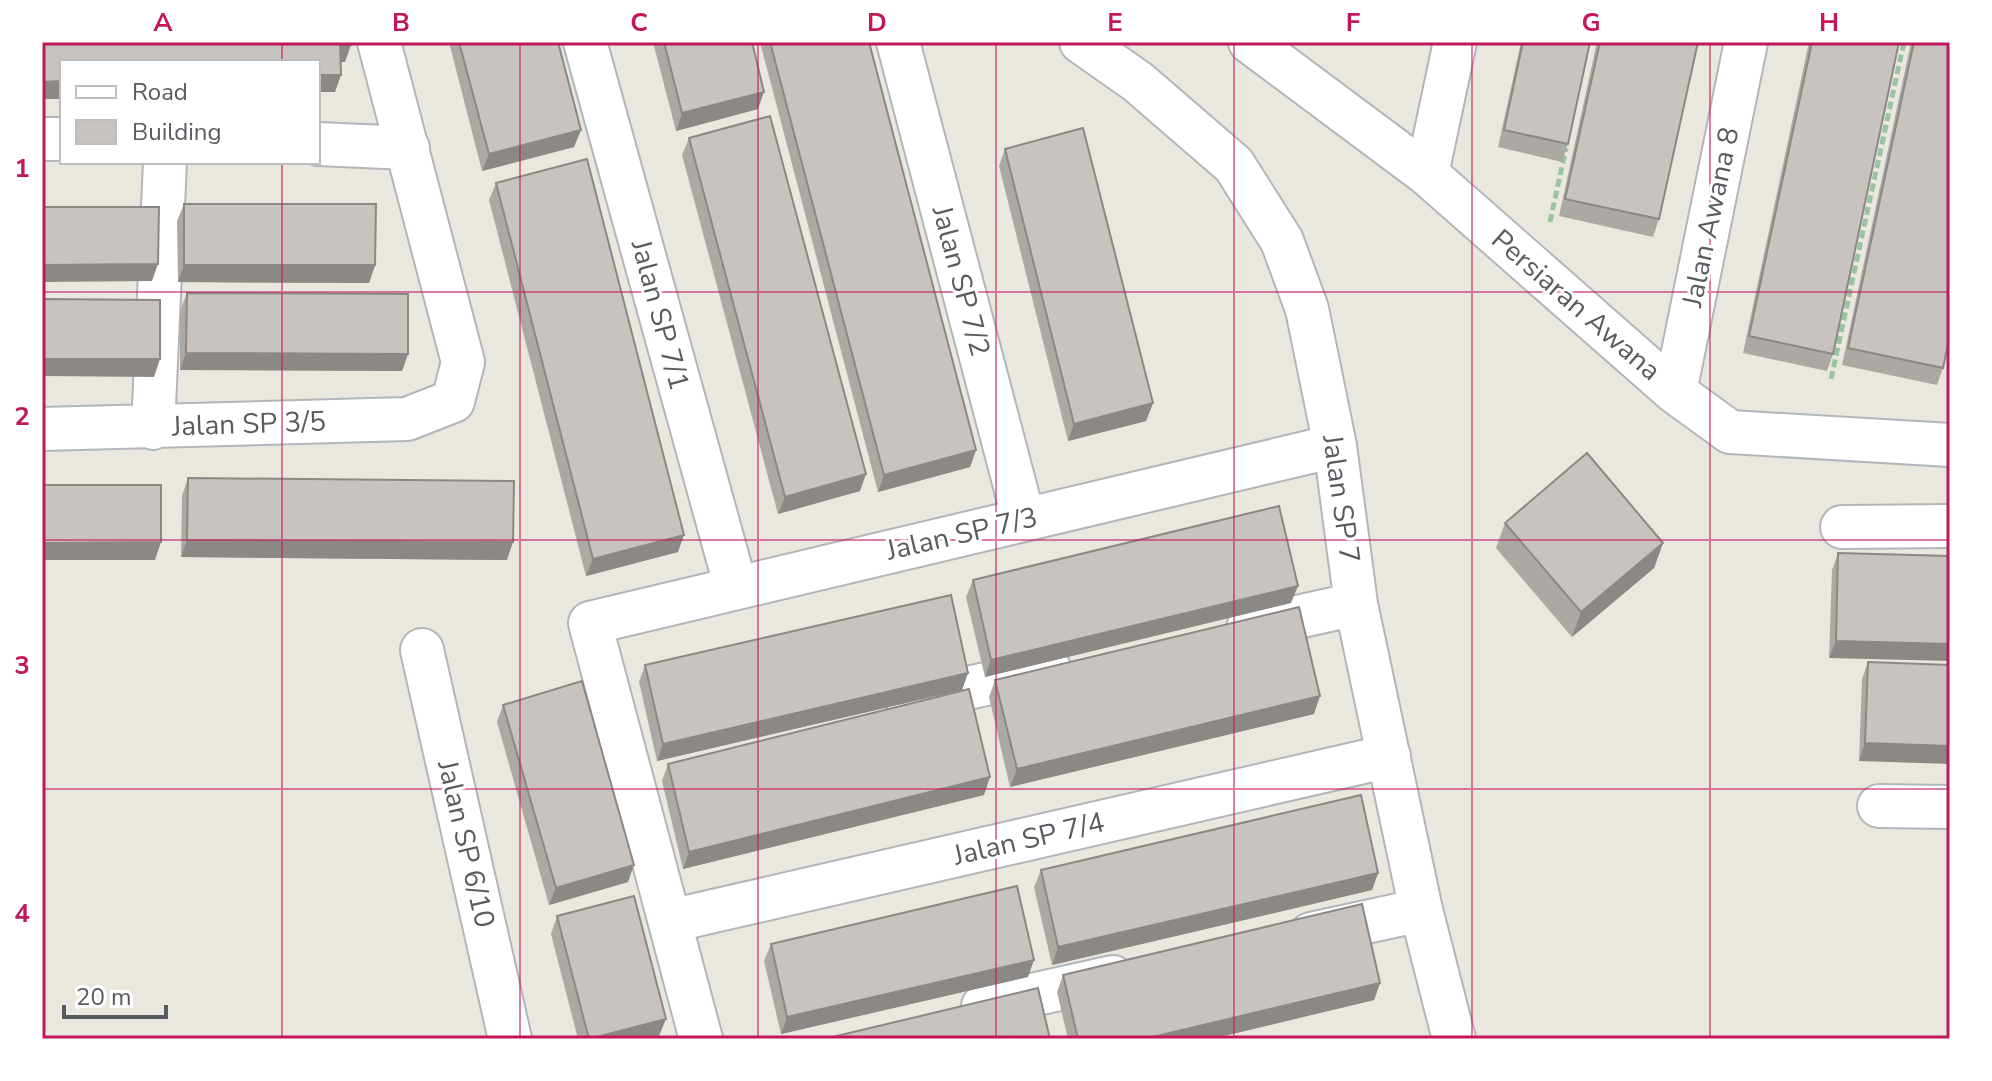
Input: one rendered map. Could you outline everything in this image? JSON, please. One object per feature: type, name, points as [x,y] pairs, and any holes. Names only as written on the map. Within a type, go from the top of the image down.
[{"type":"street","points":[[320,144],[408,148],[379,42]]},
{"type":"street","name":"Jalan SP 7/1","points":[[585,42],[736,588]]},
{"type":"street","name":"Jalan SP 7/2","points":[[898,42],[1024,520]]},
{"type":"street","name":"Jalan SP 7","points":[[1081,42],[1138,82],[1234,165],[1282,241],[1307,309],[1335,446],[1356,604],[1421,910],[1454,1039]]},
{"type":"street","name":"Persiaran Awana","points":[[1250,42],[1427,174],[1675,392],[1730,432],[1950,445]]},
{"type":"street","points":[[1427,174],[1455,42]]},
{"type":"street","name":"Jalan Awana 8","points":[[1675,392],[1746,42]]},
{"type":"street","name":"Jalan SP 3/5","points":[[42,429],[407,419],[453,401],[463,362],[408,148]]},
{"type":"street","points":[[153,428],[165,164]]},
{"type":"street","name":"Jalan SP 7/3","points":[[670,921],[642,758],[590,623],[1335,446]]},
{"type":"street","points":[[1842,527],[1950,526]]},
{"type":"street","points":[[1204,637],[1356,604]]},
{"type":"street","name":"Jalan SP 6/10","points":[[422,650],[510,1039]]},
{"type":"street","points":[[869,709],[1082,664]]},
{"type":"street","name":"Jalan SP 7/4","points":[[670,921],[1389,756]]},
{"type":"street","points":[[1879,806],[1950,807]]},
{"type":"street","points":[[1270,943],[1421,910]]},
{"type":"street","points":[[670,921],[701,1039]]},
{"type":"street","points":[[953,1013],[1149,969]]},
{"type":"path","points":[[1831,379],[1904,42]]},
{"type":"path","points":[[1550,222],[1566,147]]},
{"type":"building","points":[[42,42],[351,42],[351,45],[340,45],[341,75],[320,75],[320,60],[60,60],[60,81],[42,82]]},
{"type":"building","points":[[459,42],[558,42],[581,130],[489,154]]},
{"type":"building","points":[[664,42],[752,42],[764,92],[682,113]]},
{"type":"building","points":[[770,42],[869,42],[976,450],[884,475]]},
{"type":"building","points":[[1523,42],[1590,42],[1568,144],[1504,130]]},
{"type":"building","points":[[1600,42],[1698,42],[1659,219],[1565,199]]},
{"type":"building","points":[[1812,42],[1899,42],[1833,354],[1749,336]]},
{"type":"building","points":[[1914,42],[1950,42],[1950,334],[1943,368],[1848,348]]},
{"type":"building","points":[[770,116],[866,474],[785,497],[689,138]]},
{"type":"building","points":[[1083,128],[1153,403],[1074,424],[1005,149]]},
{"type":"building","points":[[587,159],[684,535],[593,559],[496,183]]},
{"type":"building","points":[[184,204],[376,204],[375,265],[184,265]]},
{"type":"building","points":[[42,207],[159,207],[158,264],[42,265]]},
{"type":"building","points":[[187,293],[408,294],[408,354],[186,353]]},
{"type":"building","points":[[42,299],[160,300],[160,359],[42,359]]},
{"type":"building","points":[[1587,453],[1663,543],[1581,612],[1505,523]]},
{"type":"building","points":[[188,478],[514,481],[513,542],[187,540]]},
{"type":"building","points":[[42,485],[161,485],[161,542],[42,543]]},
{"type":"building","points":[[1279,506],[1298,586],[991,660],[973,580]]},
{"type":"building","points":[[1838,553],[1950,556],[1950,644],[1836,641]]},
{"type":"building","points":[[951,595],[968,673],[663,744],[645,665]]},
{"type":"building","points":[[1299,607],[1320,696],[1017,769],[995,680]]},
{"type":"building","points":[[1868,662],[1950,665],[1950,746],[1865,743]]},
{"type":"building","points":[[582,681],[634,865],[556,888],[503,705]]},
{"type":"building","points":[[969,689],[990,777],[689,852],[668,764]]},
{"type":"building","points":[[1361,795],[1378,873],[1058,947],[1041,870]]},
{"type":"building","points":[[1017,886],[1034,960],[787,1017],[771,944]]},
{"type":"building","points":[[634,896],[666,1019],[589,1039],[557,916]]},
{"type":"building","points":[[1362,904],[1380,983],[1144,1039],[1078,1039],[1063,975]]},
{"type":"building","points":[[1038,988],[1050,1039],[824,1039]]}]
